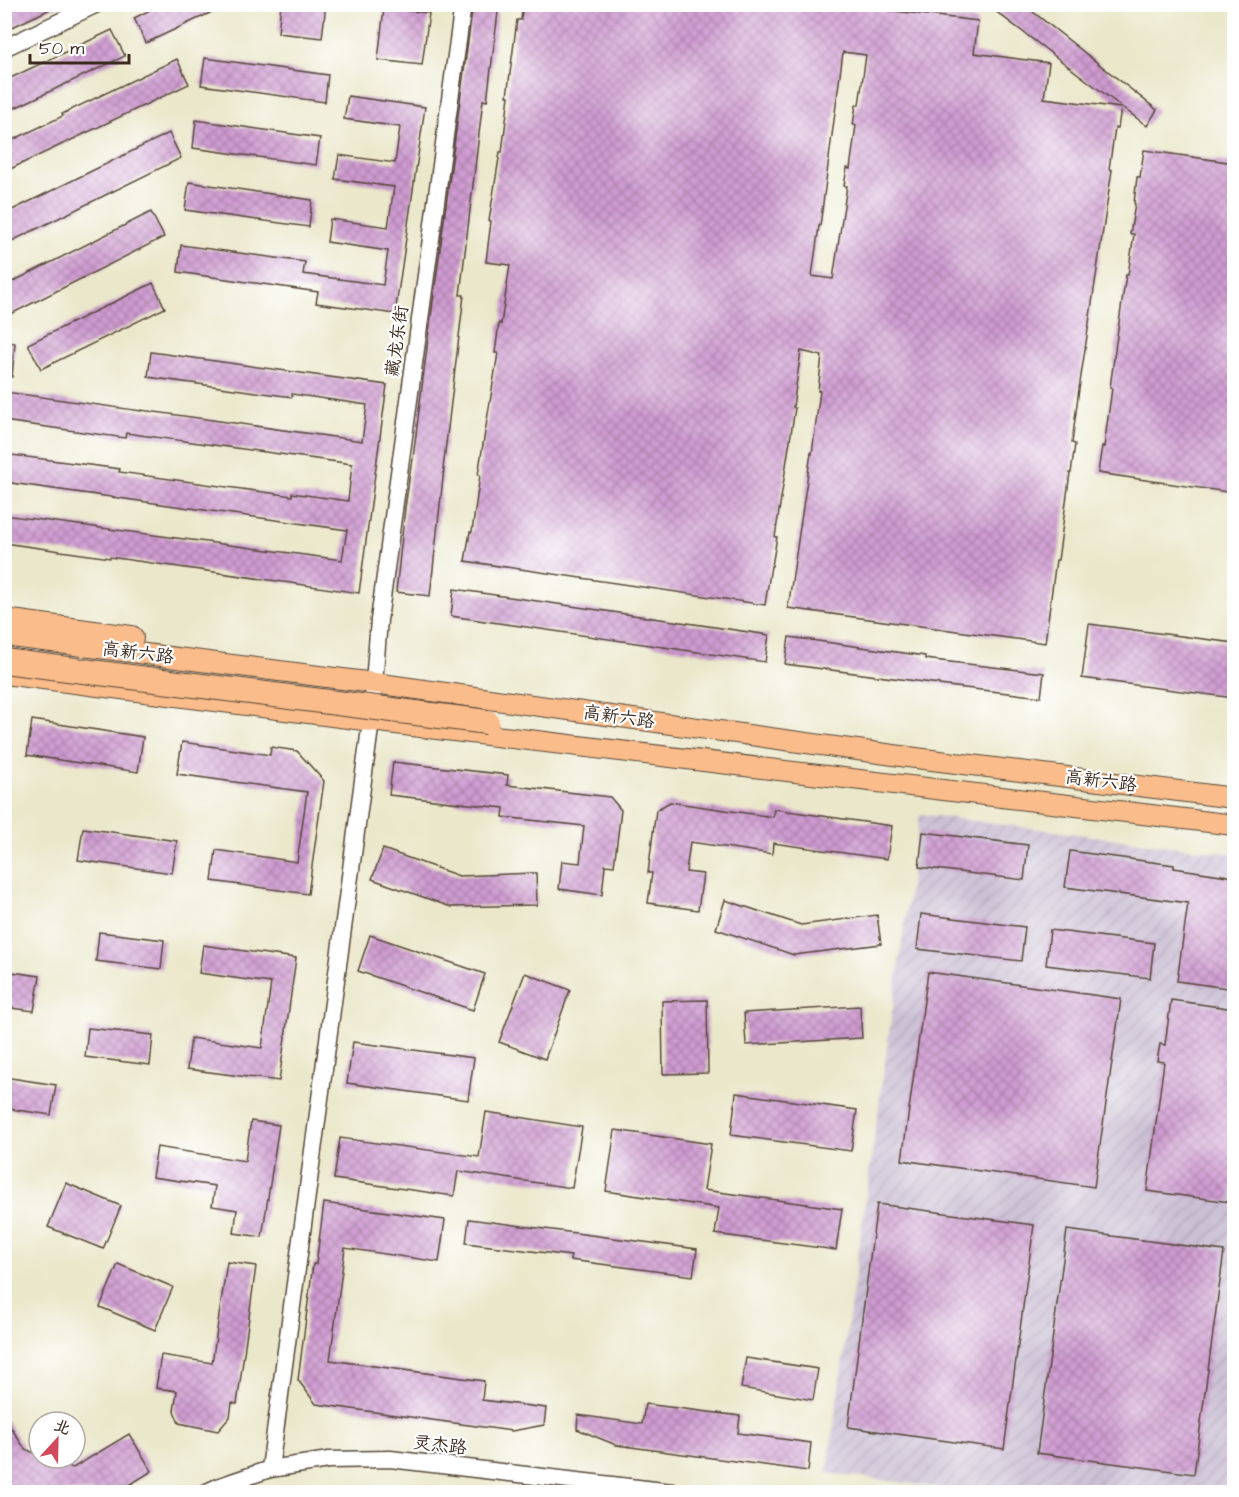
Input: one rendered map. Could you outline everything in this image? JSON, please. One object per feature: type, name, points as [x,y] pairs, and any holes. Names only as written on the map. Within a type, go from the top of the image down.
[{"type":"highway","points":[[4,621],[131,638]]},
{"type":"highway","points":[[4,661],[488,722]]},
{"type":"main road","name":"高新六路","points":[[4,636],[374,682],[908,757],[1234,798]]},
{"type":"main road","name":"高新六路","points":[[4,674],[371,721],[1234,825]]},
{"type":"street","points":[[4,48],[96,4]]},
{"type":"street","name":"藏龙东街","points":[[270,1468],[371,721],[379,620],[463,4]]},
{"type":"street","name":"灵杰路","points":[[207,1492],[270,1468],[329,1460],[390,1459],[672,1492]]},
{"type":"shaded area","points":[[920,814],[1234,854],[1234,1492],[974,1492],[827,1473]]},
{"type":"building","points":[[4,4],[61,4],[4,31]]},
{"type":"building","points":[[162,4],[229,4],[146,43],[134,18]]},
{"type":"building","points":[[281,4],[326,4],[322,38],[278,33]]},
{"type":"building","points":[[473,4],[499,4],[487,101],[483,100],[460,295],[464,295],[430,596],[396,592],[405,508]]},
{"type":"building","points":[[523,4],[717,4],[748,9],[748,4],[852,4],[852,6],[978,21],[974,53],[1049,63],[1044,98],[1121,108],[1118,128],[1115,128],[1109,169],[1112,170],[1078,396],[1072,443],[1075,444],[1045,643],[788,608],[812,454],[822,356],[801,351],[793,407],[795,408],[775,537],[777,537],[765,605],[465,561],[470,532],[472,532],[480,475],[478,475],[498,353],[495,353],[499,323],[501,324],[510,265],[486,262],[491,221],[489,221],[500,152],[502,152],[517,20],[521,20]],"holes":[[[843,52],[866,55],[859,105],[856,105],[853,125],[856,125],[850,169],[847,168],[844,186],[847,186],[833,279],[812,276]]]},
{"type":"building","points":[[986,4],[1023,4],[1157,110],[1147,126]]},
{"type":"building","points":[[384,8],[429,13],[422,65],[378,60]]},
{"type":"building","points":[[112,30],[125,56],[4,113],[4,81]]},
{"type":"building","points":[[205,58],[328,75],[325,102],[201,85]]},
{"type":"building","points":[[177,59],[189,84],[4,172],[4,144]]},
{"type":"building","points":[[348,96],[425,107],[395,314],[316,303],[318,292],[178,272],[181,245],[305,262],[303,274],[383,285],[388,251],[327,242],[330,219],[388,227],[394,187],[335,179],[339,155],[395,163],[400,127],[344,119]]},
{"type":"building","points":[[196,120],[320,138],[316,165],[193,148]]},
{"type":"building","points":[[169,133],[181,158],[12,241],[4,226],[4,214]]},
{"type":"building","points":[[1144,150],[1234,163],[1234,493],[1098,473],[1102,446],[1104,447],[1116,343],[1134,234],[1130,234],[1137,177],[1140,177]]},
{"type":"building","points":[[189,182],[312,200],[309,227],[185,210]]},
{"type":"building","points":[[151,212],[164,237],[11,314],[4,300],[4,286]]},
{"type":"building","points":[[153,283],[165,308],[41,369],[28,344]]},
{"type":"building","points":[[4,341],[15,343],[12,377],[4,376]]},
{"type":"building","points":[[151,352],[387,385],[359,593],[4,543],[4,515],[342,560],[347,530],[4,482],[4,454],[120,469],[119,472],[292,496],[292,493],[348,501],[352,464],[126,433],[125,438],[4,421],[6,392],[362,441],[367,405],[148,377]]},
{"type":"building","points":[[454,589],[769,635],[765,662],[451,616]]},
{"type":"building","points":[[1089,624],[1234,643],[1234,698],[1082,678]]},
{"type":"building","points":[[789,637],[925,656],[925,659],[1044,673],[1041,697],[785,664]]},
{"type":"building","points":[[32,720],[143,737],[138,772],[27,755]]},
{"type":"building","points":[[182,742],[270,755],[271,747],[297,751],[324,781],[308,894],[212,881],[216,850],[297,862],[307,792],[177,774]]},
{"type":"building","points":[[393,762],[508,775],[507,785],[610,797],[621,810],[614,866],[605,865],[602,895],[559,889],[562,861],[580,863],[584,826],[503,817],[504,808],[389,795]]},
{"type":"building","points":[[670,802],[773,817],[774,809],[892,826],[887,859],[773,843],[772,854],[690,842],[686,872],[703,874],[698,910],[648,903],[652,873],[648,873],[656,810]]},
{"type":"building","points":[[83,828],[177,841],[172,873],[78,860]]},
{"type":"building","points":[[923,832],[1028,845],[1024,880],[919,867]]},
{"type":"building","points":[[383,849],[459,876],[536,873],[537,905],[451,907],[372,879]]},
{"type":"building","points":[[1070,851],[1174,865],[1174,868],[1234,877],[1234,989],[1177,981],[1188,903],[1065,887]]},
{"type":"building","points":[[725,900],[801,925],[877,915],[881,944],[794,955],[716,929]]},
{"type":"building","points":[[921,914],[1025,927],[1021,961],[917,949]]},
{"type":"building","points":[[1050,930],[1154,943],[1150,978],[1046,965]]},
{"type":"building","points":[[99,932],[164,940],[161,969],[96,961]]},
{"type":"building","points":[[370,935],[485,974],[473,1010],[358,971]]},
{"type":"building","points":[[203,945],[296,958],[279,1081],[187,1069],[191,1038],[262,1048],[271,983],[199,973]]},
{"type":"building","points":[[4,971],[40,976],[34,1011],[4,1007]]},
{"type":"building","points":[[928,972],[1121,999],[1094,1187],[902,1160]]},
{"type":"building","points":[[525,973],[570,990],[545,1059],[499,1042]]},
{"type":"building","points":[[707,1000],[708,1073],[663,1074],[662,1001]]},
{"type":"building","points":[[1171,1000],[1234,1009],[1234,1169],[1230,1202],[1147,1191],[1164,1062],[1157,1061],[1160,1044],[1165,1045]]},
{"type":"building","points":[[860,1006],[862,1038],[746,1045],[744,1013]]},
{"type":"building","points":[[88,1028],[153,1035],[150,1065],[85,1057]]},
{"type":"building","points":[[353,1042],[474,1058],[468,1100],[347,1083]]},
{"type":"building","points":[[4,1077],[56,1085],[51,1115],[4,1108]]},
{"type":"building","points":[[736,1093],[857,1110],[851,1151],[731,1135]]},
{"type":"building","points":[[486,1112],[582,1127],[572,1188],[458,1171],[454,1196],[334,1179],[340,1138],[479,1157]]},
{"type":"building","points":[[251,1121],[279,1125],[262,1237],[234,1233],[237,1210],[212,1206],[215,1186],[152,1177],[157,1147],[245,1161]]},
{"type":"building","points":[[615,1130],[711,1144],[704,1190],[842,1209],[836,1250],[715,1234],[719,1208],[606,1191]]},
{"type":"building","points":[[66,1183],[121,1206],[103,1249],[48,1227]]},
{"type":"building","points":[[324,1203],[445,1220],[439,1262],[345,1248],[330,1360],[484,1381],[482,1400],[546,1408],[544,1425],[512,1431],[316,1404],[298,1380],[313,1264],[316,1264]]},
{"type":"building","points":[[877,1204],[1034,1225],[1004,1449],[848,1427]]},
{"type":"building","points":[[469,1219],[697,1249],[693,1276],[570,1260],[571,1256],[466,1243]]},
{"type":"building","points":[[1067,1230],[1224,1251],[1194,1474],[1037,1453]]},
{"type":"building","points":[[227,1262],[256,1266],[237,1404],[232,1403],[230,1417],[218,1431],[179,1423],[174,1411],[177,1391],[156,1388],[161,1355],[212,1363]]},
{"type":"building","points":[[118,1264],[173,1287],[155,1330],[100,1307]]},
{"type":"building","points":[[746,1358],[818,1369],[813,1400],[741,1388]]},
{"type":"building","points":[[645,1404],[740,1416],[738,1433],[811,1443],[808,1471],[616,1445],[577,1429],[578,1415],[642,1424]]},
{"type":"building","points":[[4,1417],[27,1450],[27,1470],[87,1470],[87,1460],[129,1434],[152,1471],[118,1492],[8,1492],[4,1487]]}]
